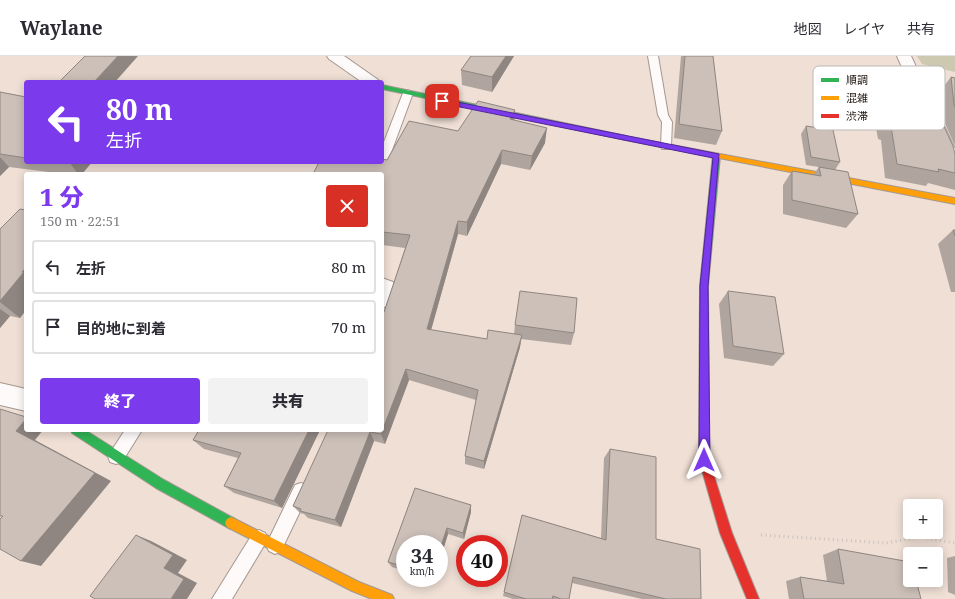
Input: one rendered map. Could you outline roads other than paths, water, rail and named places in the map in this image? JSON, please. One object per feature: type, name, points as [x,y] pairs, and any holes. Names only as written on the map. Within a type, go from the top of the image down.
[{"type":"street","points":[[334,56],[369,80]]},
{"type":"street","points":[[904,56],[909,66]]},
{"type":"street","points":[[384,87],[442,101],[716,156],[955,201]]},
{"type":"street","points":[[938,130],[951,159],[955,179]]},
{"type":"street","points":[[716,156],[704,286],[704,460],[726,533],[753,599]]},
{"type":"street","points":[[0,394],[24,400]]},
{"type":"street","points":[[79,432],[160,484],[267,542],[356,587],[388,599]]},
{"type":"lane","points":[[653,56],[662,115],[667,122],[666,146]]},
{"type":"lane","points":[[384,157],[408,93]]},
{"type":"lane","points":[[384,283],[388,286],[384,297]]},
{"type":"lane","points":[[116,456],[133,432]]},
{"type":"lane","points":[[221,599],[267,542],[306,480]]}]
